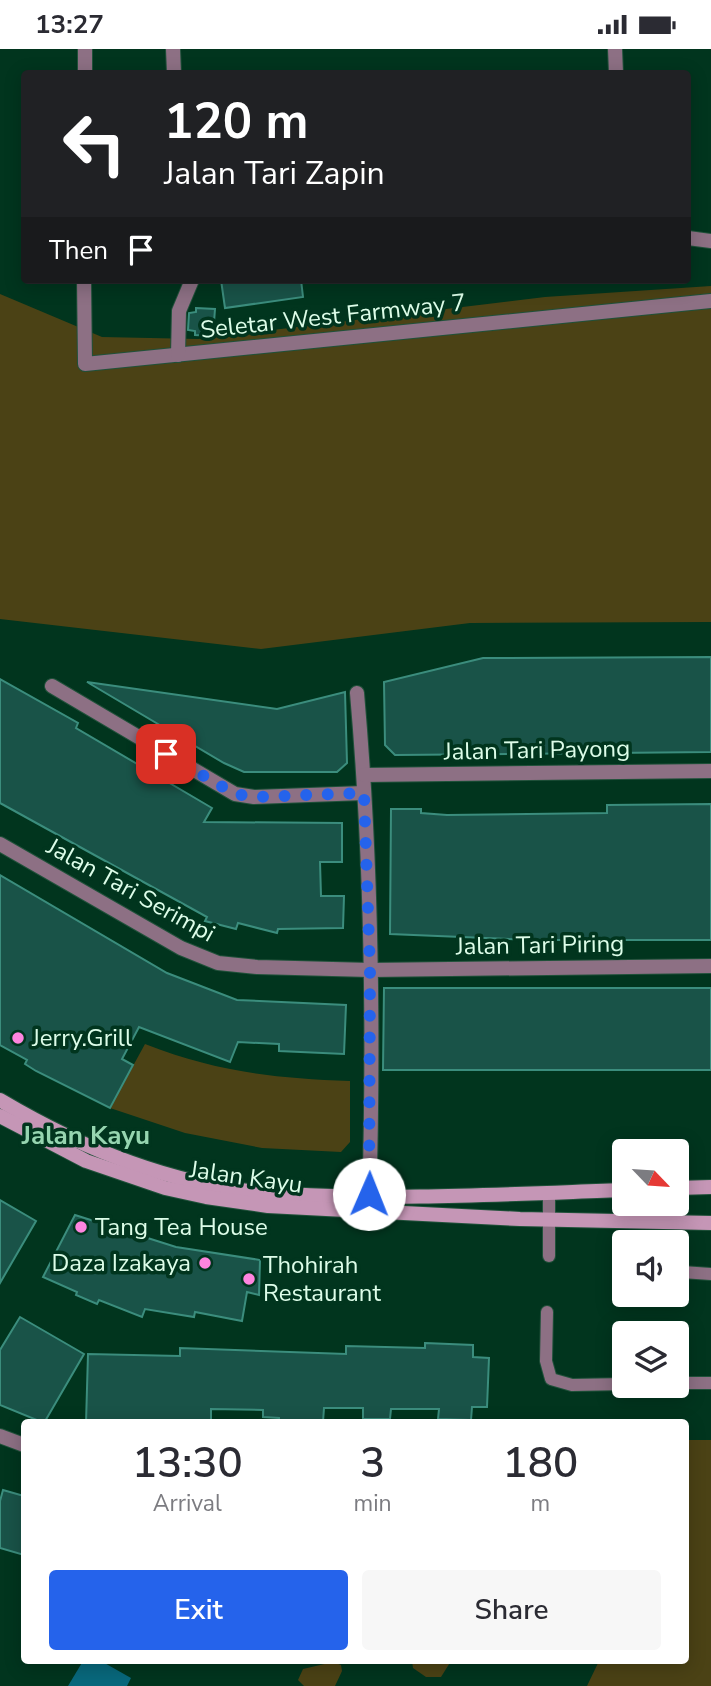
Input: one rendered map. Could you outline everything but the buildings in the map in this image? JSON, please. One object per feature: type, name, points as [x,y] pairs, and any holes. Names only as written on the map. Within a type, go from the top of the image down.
[{"type":"main road","name":"Jalan Kayu","points":[[2,1109],[89,1147],[166,1173],[267,1193],[612,1190]]},
{"type":"main road","name":"Jalan Kayu","points":[[2,1109],[86,1161],[165,1188],[268,1206],[549,1219],[711,1223]]},
{"type":"main road","points":[[690,1188],[711,1187]]},
{"type":"street","points":[[85,49],[85,70]]},
{"type":"street","points":[[173,49],[174,70]]},
{"type":"street","points":[[615,49],[616,70]]},
{"type":"street","points":[[691,238],[711,241]]},
{"type":"street","name":"Seletar West Farmway 7","points":[[84,284],[85,364],[711,301]]},
{"type":"street","points":[[178,355],[179,311],[190,284]]},
{"type":"street","points":[[52,686],[235,794],[254,797],[364,793]]},
{"type":"street","points":[[357,693],[364,775],[370,970],[369,1210]]},
{"type":"street","name":"Jalan Tari Payong","points":[[364,775],[711,771]]},
{"type":"street","name":"Jalan Tari Serimpi","points":[[0,844],[181,948],[218,963],[257,967],[370,970]]},
{"type":"street","name":"Jalan Tari Piring","points":[[370,970],[711,966]]},
{"type":"street","points":[[0,1436],[21,1444]]},
{"type":"lane","points":[[549,1192],[549,1256]]},
{"type":"lane","points":[[689,1272],[711,1274]]},
{"type":"lane","points":[[547,1312],[546,1361],[551,1379],[572,1385],[612,1384]]},
{"type":"lane","points":[[689,1383],[711,1383]]},
{"type":"shaded area","points":[[711,286],[711,622],[470,623],[261,649],[0,619],[0,294],[102,337],[198,339],[545,297]]},
{"type":"shaded area","points":[[145,1044],[171,1054],[246,1072],[350,1081],[350,1142],[341,1152],[262,1148],[185,1133],[110,1108]]},
{"type":"shaded area","points":[[689,1440],[711,1440],[711,1686],[587,1686],[598,1664],[689,1664]]},
{"type":"shaded area","points":[[338,1664],[342,1671],[335,1686],[304,1686],[298,1680],[303,1669]]},
{"type":"shaded area","points":[[412,1664],[449,1664],[441,1677],[426,1677],[413,1668]]},
{"type":"water","points":[[81,1664],[106,1664],[131,1678],[127,1686],[68,1686]]},
{"type":"place","name":"Jerry.Grill","points":[[18,1038]]},
{"type":"place","name":"Tang Tea House","points":[[81,1227]]},
{"type":"place","name":"Daza Izakaya","points":[[205,1263]]},
{"type":"place","name":"Thohirah Restaurant","points":[[249,1279]]},
{"type":"district","name":"Jalan Kayu","points":[[86,1135]]},
{"type":"route","points":[[166,754],[235,794],[254,797],[364,793],[370,970],[369,1194]]}]
